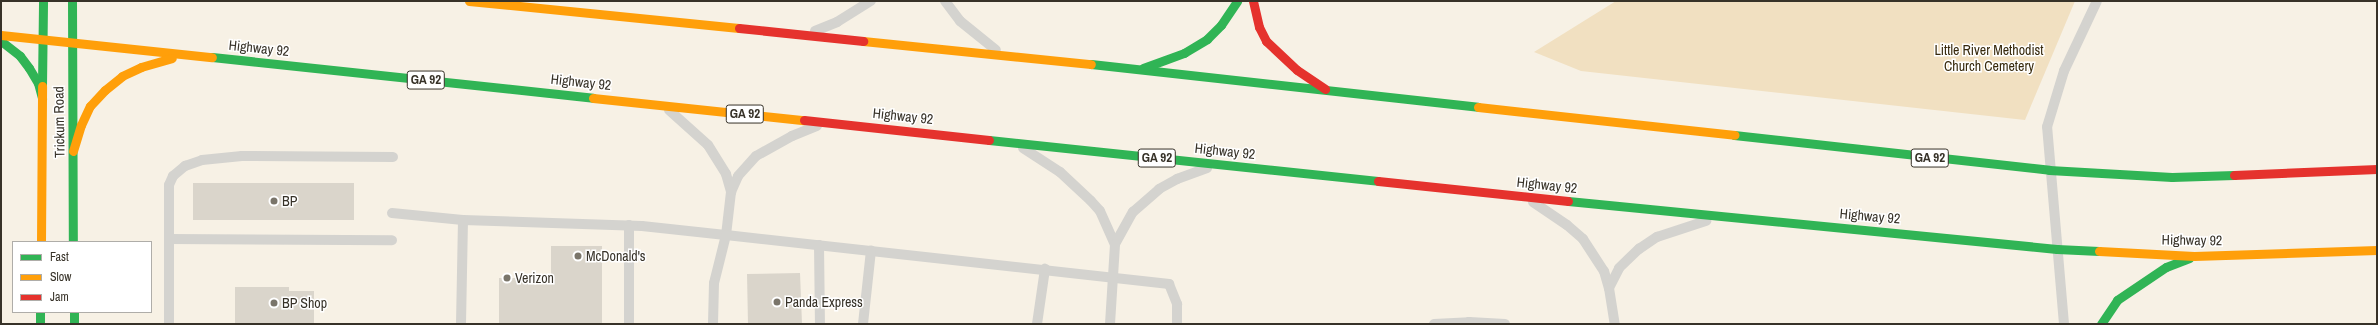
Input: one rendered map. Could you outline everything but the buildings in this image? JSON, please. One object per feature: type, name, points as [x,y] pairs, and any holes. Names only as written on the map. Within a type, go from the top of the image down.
[{"type":"main road","name":"Trickum Road","points":[[40,241],[43,1]]},
{"type":"main road","name":"Trickum Road","points":[[72,1],[73,241]]},
{"type":"main road","name":"GA 92","points":[[469,1],[1005,55],[2049,170],[2172,178],[2377,169]]},
{"type":"main road","points":[[1138,70],[1184,53],[1207,39],[1221,25],[1237,1]]},
{"type":"main road","points":[[1253,1],[1259,27],[1266,41],[1297,70],[1330,92]]},
{"type":"main road","name":"Highway 92","points":[[1,35],[1524,196],[2057,249],[2194,256],[2377,250]]},
{"type":"main road","points":[[1,40],[20,56],[29,68],[38,83],[42,98]]},
{"type":"main road","points":[[73,151],[81,125],[87,112],[105,90],[122,76],[141,67],[161,59],[189,55]]},
{"type":"main road","points":[[2101,324],[2117,300],[2166,267],[2194,256]]},
{"type":"main road","points":[[40,313],[40,324]]},
{"type":"main road","points":[[74,313],[74,324]]},
{"type":"lane","points":[[806,35],[837,22],[871,1]]},
{"type":"lane","points":[[945,1],[960,21],[978,37],[1005,55]]},
{"type":"lane","points":[[2064,324],[2049,170],[2047,127],[2052,104],[2064,71],[2097,1]]},
{"type":"lane","points":[[663,105],[698,134],[708,145],[726,174],[731,192]]},
{"type":"lane","points":[[713,324],[714,282],[726,235],[731,192],[738,176],[756,156],[792,136],[826,122]]},
{"type":"lane","points":[[1015,143],[1060,172],[1091,201],[1100,212],[1115,244]]},
{"type":"lane","points":[[169,324],[169,185],[173,176],[185,166],[202,160],[242,156],[393,157]]},
{"type":"lane","points":[[1110,324],[1115,244],[1133,212],[1159,189],[1177,179],[1217,164]]},
{"type":"lane","points":[[1524,196],[1567,225],[1582,239],[1604,271],[1615,324]]},
{"type":"lane","points":[[392,213],[463,220],[629,226],[871,250],[1169,284],[1177,304],[1177,324]]},
{"type":"lane","points":[[1608,288],[1628,258],[1651,241],[1679,229],[1722,216]]},
{"type":"lane","points":[[461,324],[463,220]]},
{"type":"lane","points":[[629,226],[629,324]]},
{"type":"lane","points":[[169,239],[392,240]]},
{"type":"lane","points":[[819,245],[820,324]]},
{"type":"lane","points":[[863,324],[871,250]]},
{"type":"lane","points":[[1037,324],[1045,269]]},
{"type":"lane","points":[[1434,324],[1505,324]]},
{"type":"green space","name":"Little River Methodist Church Cemetery","points":[[1616,1],[2075,1],[2025,120],[1581,71],[1534,52]]},
{"type":"traffic: fast","points":[[42,86],[43,1]]},
{"type":"traffic: fast","points":[[72,1],[73,241]]},
{"type":"traffic: fast","points":[[1143,68],[1184,53],[1207,39],[1221,25],[1237,1]]},
{"type":"traffic: fast","points":[[1,41],[20,56],[29,68],[38,83],[42,98]]},
{"type":"traffic: fast","points":[[212,57],[593,98]]},
{"type":"traffic: fast","points":[[1091,64],[1478,107]]},
{"type":"traffic: fast","points":[[1734,135],[2049,170],[2172,177],[2234,175]]},
{"type":"traffic: fast","points":[[989,140],[1378,181]]},
{"type":"traffic: fast","points":[[1568,201],[2057,249],[2099,251]]},
{"type":"traffic: fast","points":[[2101,324],[2117,300],[2166,267],[2189,258]]},
{"type":"traffic: fast","points":[[40,313],[40,324]]},
{"type":"traffic: fast","points":[[74,313],[74,324]]},
{"type":"traffic: slow","points":[[469,1],[739,28]]},
{"type":"traffic: slow","points":[[1,35],[212,57]]},
{"type":"traffic: slow","points":[[863,41],[1091,64]]},
{"type":"traffic: slow","points":[[73,151],[81,125],[90,106],[105,90],[122,76],[141,67],[172,58]]},
{"type":"traffic: slow","points":[[41,241],[42,86]]},
{"type":"traffic: slow","points":[[593,98],[804,120]]},
{"type":"traffic: slow","points":[[1478,107],[1734,135]]},
{"type":"traffic: slow","points":[[2099,251],[2194,256],[2377,250]]},
{"type":"traffic: jam","points":[[1253,1],[1259,27],[1266,41],[1297,70],[1325,89]]},
{"type":"traffic: jam","points":[[739,28],[863,41]]},
{"type":"traffic: jam","points":[[804,120],[989,140]]},
{"type":"traffic: jam","points":[[2234,175],[2377,169]]},
{"type":"traffic: jam","points":[[1378,181],[1568,201]]},
{"type":"place","name":"BP","points":[[274,201]]},
{"type":"place","name":"McDonald's","points":[[578,256]]},
{"type":"place","name":"Verizon","points":[[507,278]]},
{"type":"place","name":"Panda Express","points":[[777,302]]},
{"type":"place","name":"BP Shop","points":[[274,303]]}]
